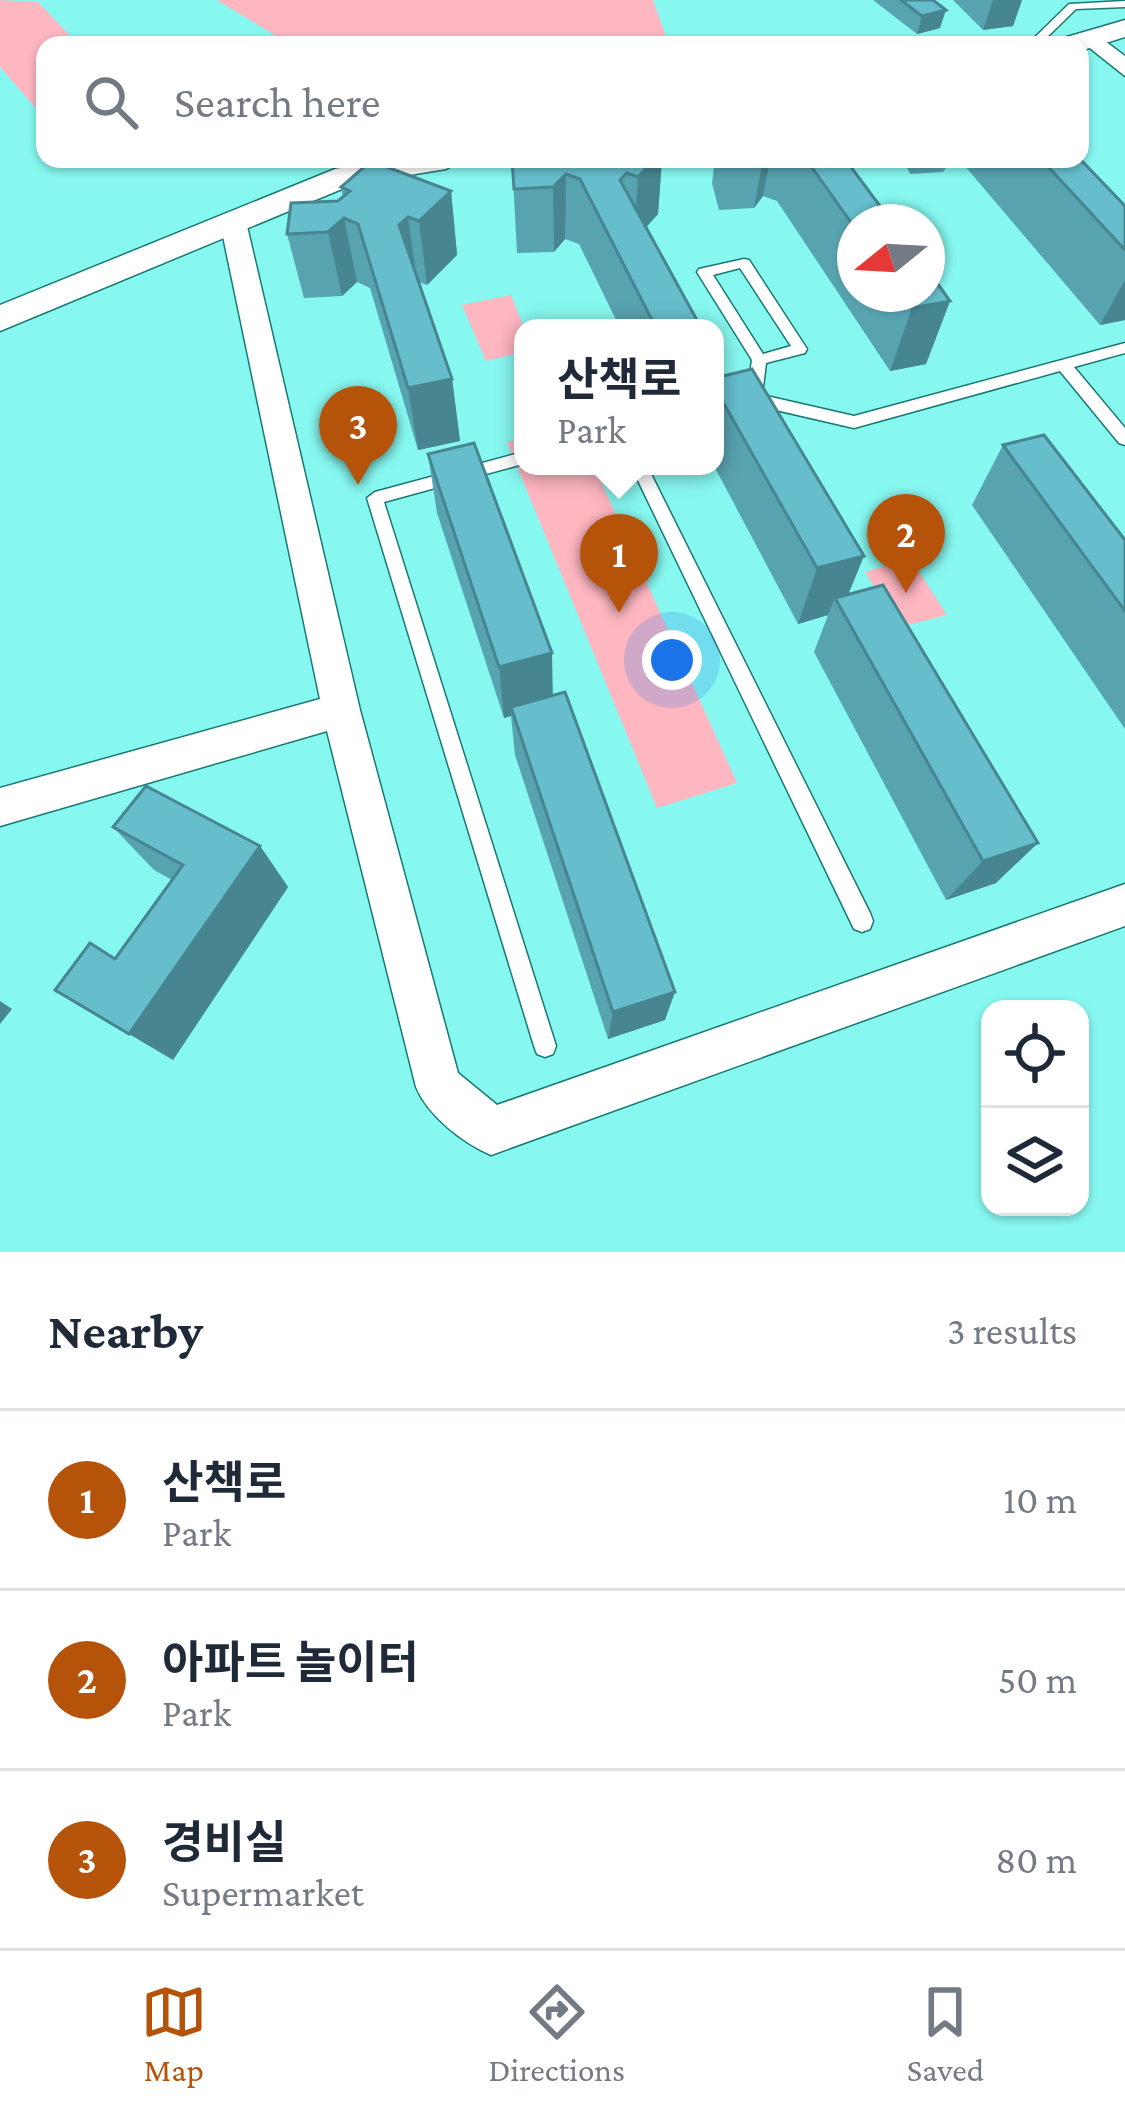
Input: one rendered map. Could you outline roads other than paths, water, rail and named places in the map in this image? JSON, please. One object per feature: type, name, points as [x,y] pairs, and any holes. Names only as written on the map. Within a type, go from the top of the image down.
[{"type":"street","points":[[1089,41],[1125,28]]},
{"type":"street","points":[[1089,47],[1125,69]]},
{"type":"street","points":[[0,319],[346,176],[393,168]]},
{"type":"street","points":[[233,222],[341,710],[439,1087],[490,1131],[1125,905]]},
{"type":"street","points":[[0,807],[341,710]]},
{"type":"lane","points":[[1042,36],[1075,3],[1125,4]]},
{"type":"lane","points":[[754,399],[759,360],[704,272],[744,263],[800,349],[759,360]]},
{"type":"lane","points":[[724,406],[754,399],[854,422],[1125,348]]},
{"type":"lane","points":[[1064,365],[1125,440]]},
{"type":"lane","points":[[514,460],[375,498],[545,1046]]},
{"type":"lane","points":[[643,475],[862,921]]},
{"type":"place","name":"경비실","points":[[358,485]]},
{"type":"place","name":"아파트 놀이터","points":[[906,593]]},
{"type":"place","name":"산책로","points":[[619,613]]}]
